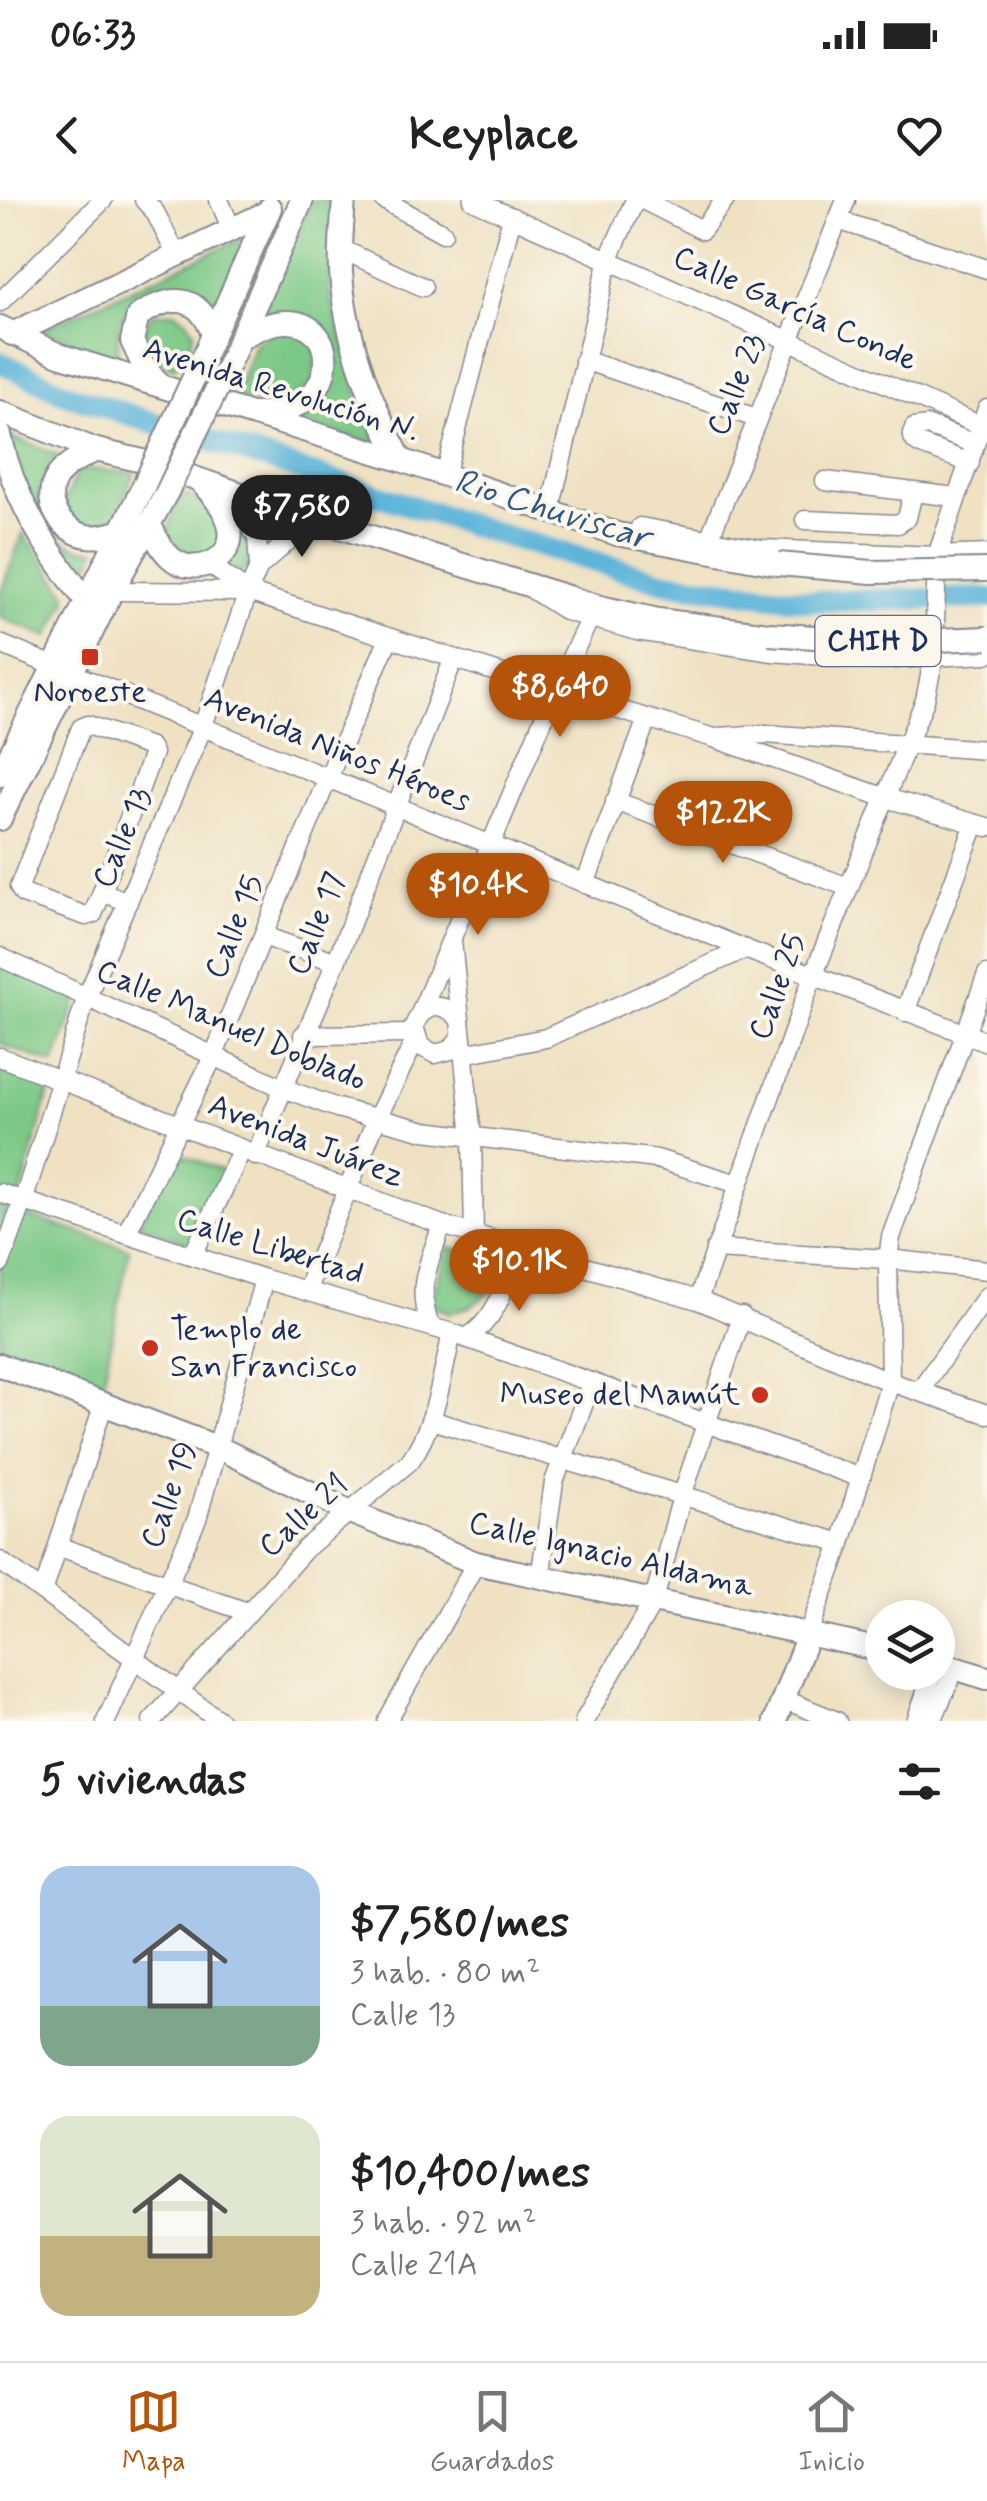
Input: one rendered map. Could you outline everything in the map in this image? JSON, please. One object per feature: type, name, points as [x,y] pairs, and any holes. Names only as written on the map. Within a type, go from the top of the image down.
[{"type":"main road","points":[[244,336],[302,200]]},
{"type":"main road","points":[[344,200],[342,286],[354,344],[388,436],[401,460]]},
{"type":"main road","points":[[6,330],[176,256],[264,211]]},
{"type":"main road","points":[[212,366],[213,334],[264,211]]},
{"type":"main road","points":[[163,388],[136,353],[132,340],[138,316],[168,300],[185,302],[207,317],[213,334]]},
{"type":"main road","points":[[0,819],[85,599],[119,532],[154,489],[212,366],[244,336],[272,324],[300,324],[320,342],[326,366],[324,378],[307,400],[283,411],[249,415]]},
{"type":"main road","name":"Avenida Revolución N.","points":[[6,330],[60,354],[401,460],[617,534],[778,564],[872,572],[987,570]]},
{"type":"main road","name":"CHIH D","points":[[0,412],[96,450],[151,463],[313,519],[535,588],[658,620],[770,634],[889,642],[987,638]]},
{"type":"main road","points":[[0,435],[13,483],[32,522],[85,599]]},
{"type":"main road","points":[[96,450],[56,477],[53,506],[72,532],[96,537],[119,532]]},
{"type":"main road","points":[[149,524],[171,558],[193,567],[209,564],[228,548],[230,529],[225,513],[198,479]]},
{"type":"main road","points":[[0,776],[60,666],[112,590],[149,524],[154,489]]},
{"type":"main road","name":"Calle Ignacio Aldama","points":[[0,1365],[219,1448],[350,1512],[476,1563],[865,1646]]},
{"type":"main road","points":[[779,1710],[809,1632]]},
{"type":"main road","points":[[955,1671],[987,1678]]},
{"type":"street","points":[[0,302],[103,200]]},
{"type":"street","points":[[144,200],[155,212],[176,256]]},
{"type":"street","points":[[219,200],[232,230]]},
{"type":"street","points":[[384,200],[443,234]]},
{"type":"street","name":"Calle García Conde","points":[[474,200],[981,427]]},
{"type":"street","points":[[550,510],[609,258],[634,200]]},
{"type":"street","points":[[643,200],[702,230],[725,200]]},
{"type":"street","name":"Calle 23","points":[[709,538],[846,200]]},
{"type":"street","points":[[212,366],[264,211]]},
{"type":"street","points":[[446,476],[512,218]]},
{"type":"street","points":[[838,220],[987,269]]},
{"type":"street","points":[[341,249],[423,287]]},
{"type":"street","points":[[584,360],[756,418]]},
{"type":"street","points":[[970,463],[921,446],[912,434],[914,428],[928,426],[981,427]]},
{"type":"street","name":"Calle 25","points":[[698,1300],[813,976],[908,745],[932,676],[937,556],[981,427]]},
{"type":"street","points":[[825,481],[955,497]]},
{"type":"street","points":[[0,791],[60,666],[154,489]]},
{"type":"street","points":[[229,491],[257,537],[259,567]]},
{"type":"street","points":[[805,520],[898,524],[907,518],[913,493]]},
{"type":"street","name":"Calle 13","points":[[0,1264],[87,996],[202,728],[248,592],[259,567],[313,519]]},
{"type":"street","points":[[580,520],[762,549],[937,556],[987,554]]},
{"type":"street","points":[[209,564],[248,592]]},
{"type":"street","points":[[535,588],[553,604],[590,618],[637,630],[773,652],[876,660],[987,654]]},
{"type":"street","points":[[112,590],[248,592],[714,738],[886,798],[981,825],[905,1012]]},
{"type":"street","points":[[306,1292],[346,1190],[415,1036],[436,969],[452,940],[555,691],[590,618]]},
{"type":"street","name":"Calle 15","points":[[126,1234],[214,1056],[389,638]]},
{"type":"street","name":"Avenida Niños Héroes","points":[[0,641],[327,780],[745,950],[987,1042]]},
{"type":"street","name":"Calle 17","points":[[193,1255],[283,1088],[454,658]]},
{"type":"street","points":[[585,884],[646,719]]},
{"type":"street","points":[[91,725],[150,747],[153,756],[102,892],[93,914],[86,916],[23,894],[19,887],[81,728],[91,725]]},
{"type":"street","points":[[714,738],[765,734],[987,750]]},
{"type":"street","points":[[615,801],[848,888]]},
{"type":"street","points":[[102,892],[128,902]]},
{"type":"street","points":[[264,936],[336,962]]},
{"type":"street","points":[[452,940],[472,1137],[474,1235]]},
{"type":"street","points":[[461,1037],[546,1038],[745,950]]},
{"type":"street","name":"Calle Manuel Doblado","points":[[0,958],[283,1088],[376,1120],[472,1137],[657,1160],[738,1184]]},
{"type":"street","points":[[809,1632],[842,1542],[890,1382],[891,1237],[987,974]]},
{"type":"street","points":[[420,1014],[437,1006],[446,1008],[461,1037]]},
{"type":"street","points":[[303,1035],[415,1036]]},
{"type":"street","points":[[415,1036],[420,1046],[435,1054],[451,1050],[461,1037]]},
{"type":"street","name":"Avenida Juárez","points":[[0,1057],[442,1225],[698,1300],[890,1382],[987,1414]]},
{"type":"street","name":"Calle Libertad","points":[[0,1193],[306,1292],[430,1326],[861,1478]]},
{"type":"street","points":[[430,1326],[422,1304],[422,1284],[442,1225]]},
{"type":"street","name":"Calle 21","points":[[152,1721],[305,1549],[410,1461],[421,1445],[459,1336],[483,1328],[493,1315],[520,1247]]},
{"type":"street","points":[[714,1249],[888,1259],[987,1270]]},
{"type":"street","name":"Calle 19","points":[[106,1721],[197,1519],[264,1279]]},
{"type":"street","points":[[919,1391],[987,1296]]},
{"type":"street","points":[[584,1721],[654,1600],[682,1496],[742,1316]]},
{"type":"street","points":[[540,1578],[561,1457],[592,1382]]},
{"type":"street","points":[[42,1592],[60,1547],[104,1403]]},
{"type":"street","points":[[430,1420],[842,1542]]},
{"type":"street","points":[[60,1547],[247,1612]]},
{"type":"street","points":[[0,1561],[220,1721]]},
{"type":"street","points":[[388,1721],[476,1563]]},
{"type":"street","points":[[916,1721],[931,1690]]},
{"type":"street","points":[[932,1721],[938,1690]]},
{"type":"street","points":[[779,1710],[837,1721]]},
{"type":"green space","points":[[312,200],[334,200],[330,295],[362,404],[380,445],[291,421],[321,399],[333,363],[280,313],[260,314]]},
{"type":"green space","points":[[250,235],[213,312],[182,289],[165,288],[147,294],[122,319],[118,359],[41,330]]},
{"type":"green space","points":[[176,312],[194,332],[187,356],[173,368],[145,353],[139,342],[152,314]]},
{"type":"green space","points":[[275,330],[297,330],[316,345],[314,385],[280,404],[233,398],[255,343]]},
{"type":"green space","points":[[9,436],[58,455],[38,492],[50,525],[64,541],[96,550],[85,576],[48,538],[25,498]]},
{"type":"green space","points":[[77,471],[135,473],[110,526],[96,531],[71,519],[64,503]]},
{"type":"green space","points":[[184,494],[203,501],[224,523],[216,554],[190,559],[167,536],[175,505]]},
{"type":"green space","points":[[239,526],[248,537],[252,552],[247,570],[234,574],[222,568]]},
{"type":"green space","points":[[23,533],[67,594],[48,637],[0,617],[0,594]]},
{"type":"green space","points":[[0,963],[78,999],[54,1064],[0,1044]]},
{"type":"green space","points":[[0,1069],[50,1088],[16,1212],[129,1249],[101,1394],[0,1358]]},
{"type":"green space","points":[[173,1151],[225,1172],[190,1244],[138,1225]]},
{"type":"green space","points":[[448,1247],[502,1262],[485,1296],[450,1313],[431,1300]]},
{"type":"waterway","name":"Rio Chuviscar","points":[[0,362],[71,396],[498,534],[665,582],[812,601],[987,598]]},
{"type":"place","name":"Noroeste","points":[[90,657]]},
{"type":"place","name":"Templo de San Francisco","points":[[150,1348]]},
{"type":"place","name":"Museo del Mamút","points":[[760,1395]]}]
